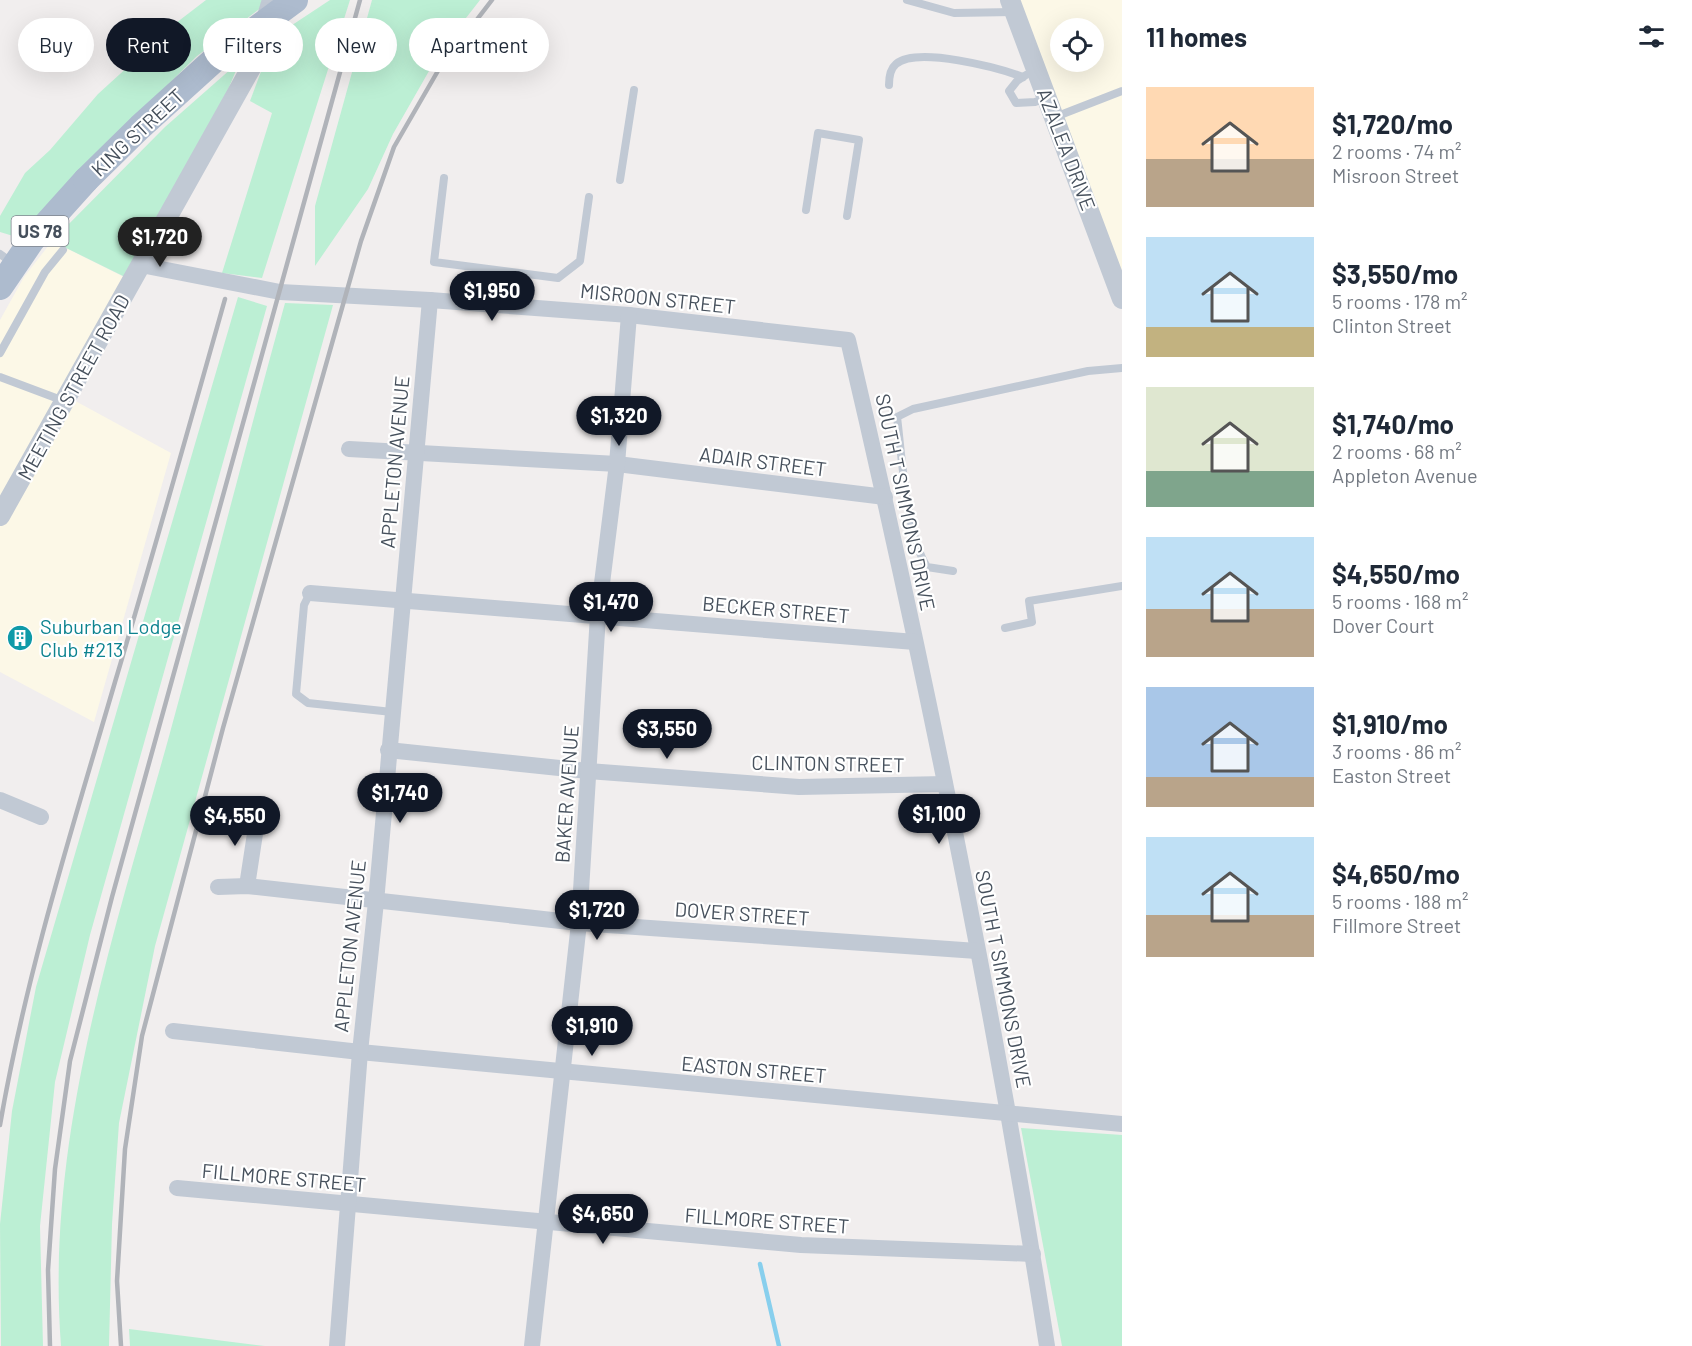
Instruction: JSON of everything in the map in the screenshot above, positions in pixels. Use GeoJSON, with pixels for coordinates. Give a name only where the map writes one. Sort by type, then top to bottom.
{"type":"FeatureCollection","features":[{"type":"Feature","properties":{"kind":"main road","name":"KING STREET"},"geometry":{"type":"LineString","coordinates":[[0,287],[7,259],[140,127],[214,60],[296,0]]}},
{"type":"Feature","properties":{"kind":"street","name":"MEETING STREET ROAD"},"geometry":{"type":"LineString","coordinates":[[0,516],[251,68],[272,0]]}},
{"type":"Feature","properties":{"kind":"street","name":"AZALEA DRIVE"},"geometry":{"type":"LineString","coordinates":[[1012,6],[1029,73],[1047,98],[1122,298]]}},
{"type":"Feature","properties":{"kind":"street","name":"MISROON STREET"},"geometry":{"type":"LineString","coordinates":[[141,265],[280,292],[430,300],[629,315],[848,340]]}},
{"type":"Feature","properties":{"kind":"street","name":"APPLETON AVENUE"},"geometry":{"type":"LineString","coordinates":[[337,1346],[360,1052],[376,902],[430,300]]}},
{"type":"Feature","properties":{"kind":"street","name":"BAKER AVENUE"},"geometry":{"type":"LineString","coordinates":[[532,1346],[579,922],[598,615],[617,464],[629,315]]}},
{"type":"Feature","properties":{"kind":"street","name":"SOUTH T SIMMONS DRIVE"},"geometry":{"type":"LineString","coordinates":[[848,340],[885,497],[945,784],[1008,1114],[1047,1346]]}},
{"type":"Feature","properties":{"kind":"street","name":"ADAIR STREET"},"geometry":{"type":"LineString","coordinates":[[349,449],[417,451],[617,464],[885,497]]}},
{"type":"Feature","properties":{"kind":"street","name":"BECKER STREET"},"geometry":{"type":"LineString","coordinates":[[310,593],[915,642]]}},
{"type":"Feature","properties":{"kind":"street","name":"CLINTON STREET"},"geometry":{"type":"LineString","coordinates":[[388,750],[588,771],[799,787],[945,784]]}},
{"type":"Feature","properties":{"kind":"street"},"geometry":{"type":"LineString","coordinates":[[0,800],[41,817]]}},
{"type":"Feature","properties":{"kind":"street"},"geometry":{"type":"LineString","coordinates":[[247,886],[258,814]]}},
{"type":"Feature","properties":{"kind":"street","name":"DOVER STREET"},"geometry":{"type":"LineString","coordinates":[[218,886],[247,886],[376,902],[579,922],[977,951]]}},
{"type":"Feature","properties":{"kind":"street","name":"EASTON STREET"},"geometry":{"type":"LineString","coordinates":[[173,1031],[360,1052],[1122,1124]]}},
{"type":"Feature","properties":{"kind":"street","name":"FILLMORE STREET"},"geometry":{"type":"LineString","coordinates":[[177,1188],[801,1245],[1033,1254]]}},
{"type":"Feature","properties":{"kind":"lane"},"geometry":{"type":"LineString","coordinates":[[907,0],[954,13],[1012,6]]}},
{"type":"Feature","properties":{"kind":"lane"},"geometry":{"type":"LineString","coordinates":[[889,86],[893,67],[898,62],[916,58],[952,59],[1029,73]]}},
{"type":"Feature","properties":{"kind":"lane"},"geometry":{"type":"LineString","coordinates":[[1029,73],[1010,91],[1016,103],[1035,102],[1047,98]]}},
{"type":"Feature","properties":{"kind":"lane"},"geometry":{"type":"LineString","coordinates":[[620,180],[634,90]]}},
{"type":"Feature","properties":{"kind":"lane"},"geometry":{"type":"LineString","coordinates":[[1054,117],[1122,91]]}},
{"type":"Feature","properties":{"kind":"lane"},"geometry":{"type":"LineString","coordinates":[[806,210],[818,133],[859,140],[847,216]]}},
{"type":"Feature","properties":{"kind":"lane"},"geometry":{"type":"LineString","coordinates":[[444,178],[434,262],[558,278],[580,261],[589,197]]}},
{"type":"Feature","properties":{"kind":"lane"},"geometry":{"type":"LineString","coordinates":[[0,353],[45,272],[63,249]]}},
{"type":"Feature","properties":{"kind":"lane"},"geometry":{"type":"LineString","coordinates":[[953,571],[927,567],[919,555],[905,483],[897,417],[913,409],[1088,371],[1122,368]]}},
{"type":"Feature","properties":{"kind":"lane"},"geometry":{"type":"LineString","coordinates":[[0,377],[65,402]]}},
{"type":"Feature","properties":{"kind":"lane"},"geometry":{"type":"LineString","coordinates":[[1005,628],[1032,622],[1029,601],[1122,586]]}},
{"type":"Feature","properties":{"kind":"lane"},"geometry":{"type":"LineString","coordinates":[[310,593],[304,605],[296,694],[308,703],[392,712]]}},
{"type":"Feature","properties":{"kind":"shaded area"},"geometry":{"type":"Polygon","coordinates":[[[1010,0],[1122,0],[1122,299],[1010,0]]]}},
{"type":"Feature","properties":{"kind":"shaded area"},"geometry":{"type":"Polygon","coordinates":[[[52,241],[132,281],[68,397],[171,453],[94,722],[0,672],[0,320],[24,277],[52,241]]]}},
{"type":"Feature","properties":{"kind":"green space"},"geometry":{"type":"Polygon","coordinates":[[[206,0],[264,0],[262,7],[247,18],[203,18],[203,51],[191,62],[191,18],[183,18],[206,0]]]}},
{"type":"Feature","properties":{"kind":"green space"},"geometry":{"type":"Polygon","coordinates":[[[330,0],[350,0],[344,18],[315,18],[315,72],[327,72],[262,278],[222,273],[272,113],[250,101],[261,72],[303,72],[303,18],[330,0]]]}},
{"type":"Feature","properties":{"kind":"green space"},"geometry":{"type":"Polygon","coordinates":[[[372,0],[480,0],[466,18],[409,18],[409,72],[428,72],[393,134],[368,189],[315,266],[315,206],[352,72],[397,72],[397,18],[367,18],[372,0]]]}},
{"type":"Feature","properties":{"kind":"green space"},"geometry":{"type":"Polygon","coordinates":[[[122,72],[181,72],[78,173],[23,239],[0,232],[0,216],[25,173],[50,150],[98,94],[122,72]]]}},
{"type":"Feature","properties":{"kind":"green space"},"geometry":{"type":"Polygon","coordinates":[[[228,72],[235,72],[227,92],[127,278],[52,241],[165,127],[228,72]]]}},
{"type":"Feature","properties":{"kind":"green space"},"geometry":{"type":"Polygon","coordinates":[[[238,297],[267,306],[90,935],[55,1082],[40,1226],[43,1346],[1,1346],[0,1224],[12,1111],[36,987],[238,297]]]}},
{"type":"Feature","properties":{"kind":"green space"},"geometry":{"type":"Polygon","coordinates":[[[285,303],[333,305],[155,946],[119,1123],[112,1224],[109,1346],[61,1346],[59,1269],[63,1192],[73,1115],[88,1039],[126,889],[285,303]]]}},
{"type":"Feature","properties":{"kind":"green space"},"geometry":{"type":"Polygon","coordinates":[[[1021,1128],[1122,1135],[1122,1346],[1062,1346],[1021,1128]]]}},
{"type":"Feature","properties":{"kind":"green space"},"geometry":{"type":"Polygon","coordinates":[[[129,1329],[265,1346],[130,1346],[129,1329]]]}},
{"type":"Feature","properties":{"kind":"waterway"},"geometry":{"type":"LineString","coordinates":[[760,1264],[779,1346]]}},
{"type":"Feature","properties":{"kind":"railway"},"geometry":{"type":"LineString","coordinates":[[50,1346],[48,1270],[55,1169],[70,1061],[112,897],[360,0]]}},
{"type":"Feature","properties":{"kind":"railway"},"geometry":{"type":"LineString","coordinates":[[121,1346],[117,1281],[125,1149],[142,1036],[223,728],[361,241],[394,147],[439,69],[492,0]]}},
{"type":"Feature","properties":{"kind":"railway"},"geometry":{"type":"LineString","coordinates":[[0,1125],[36,957],[225,299]]}},
{"type":"Feature","properties":{"kind":"place","name":"Suburban Lodge Club #213"},"geometry":{"type":"Point","coordinates":[20,638]}}]}
